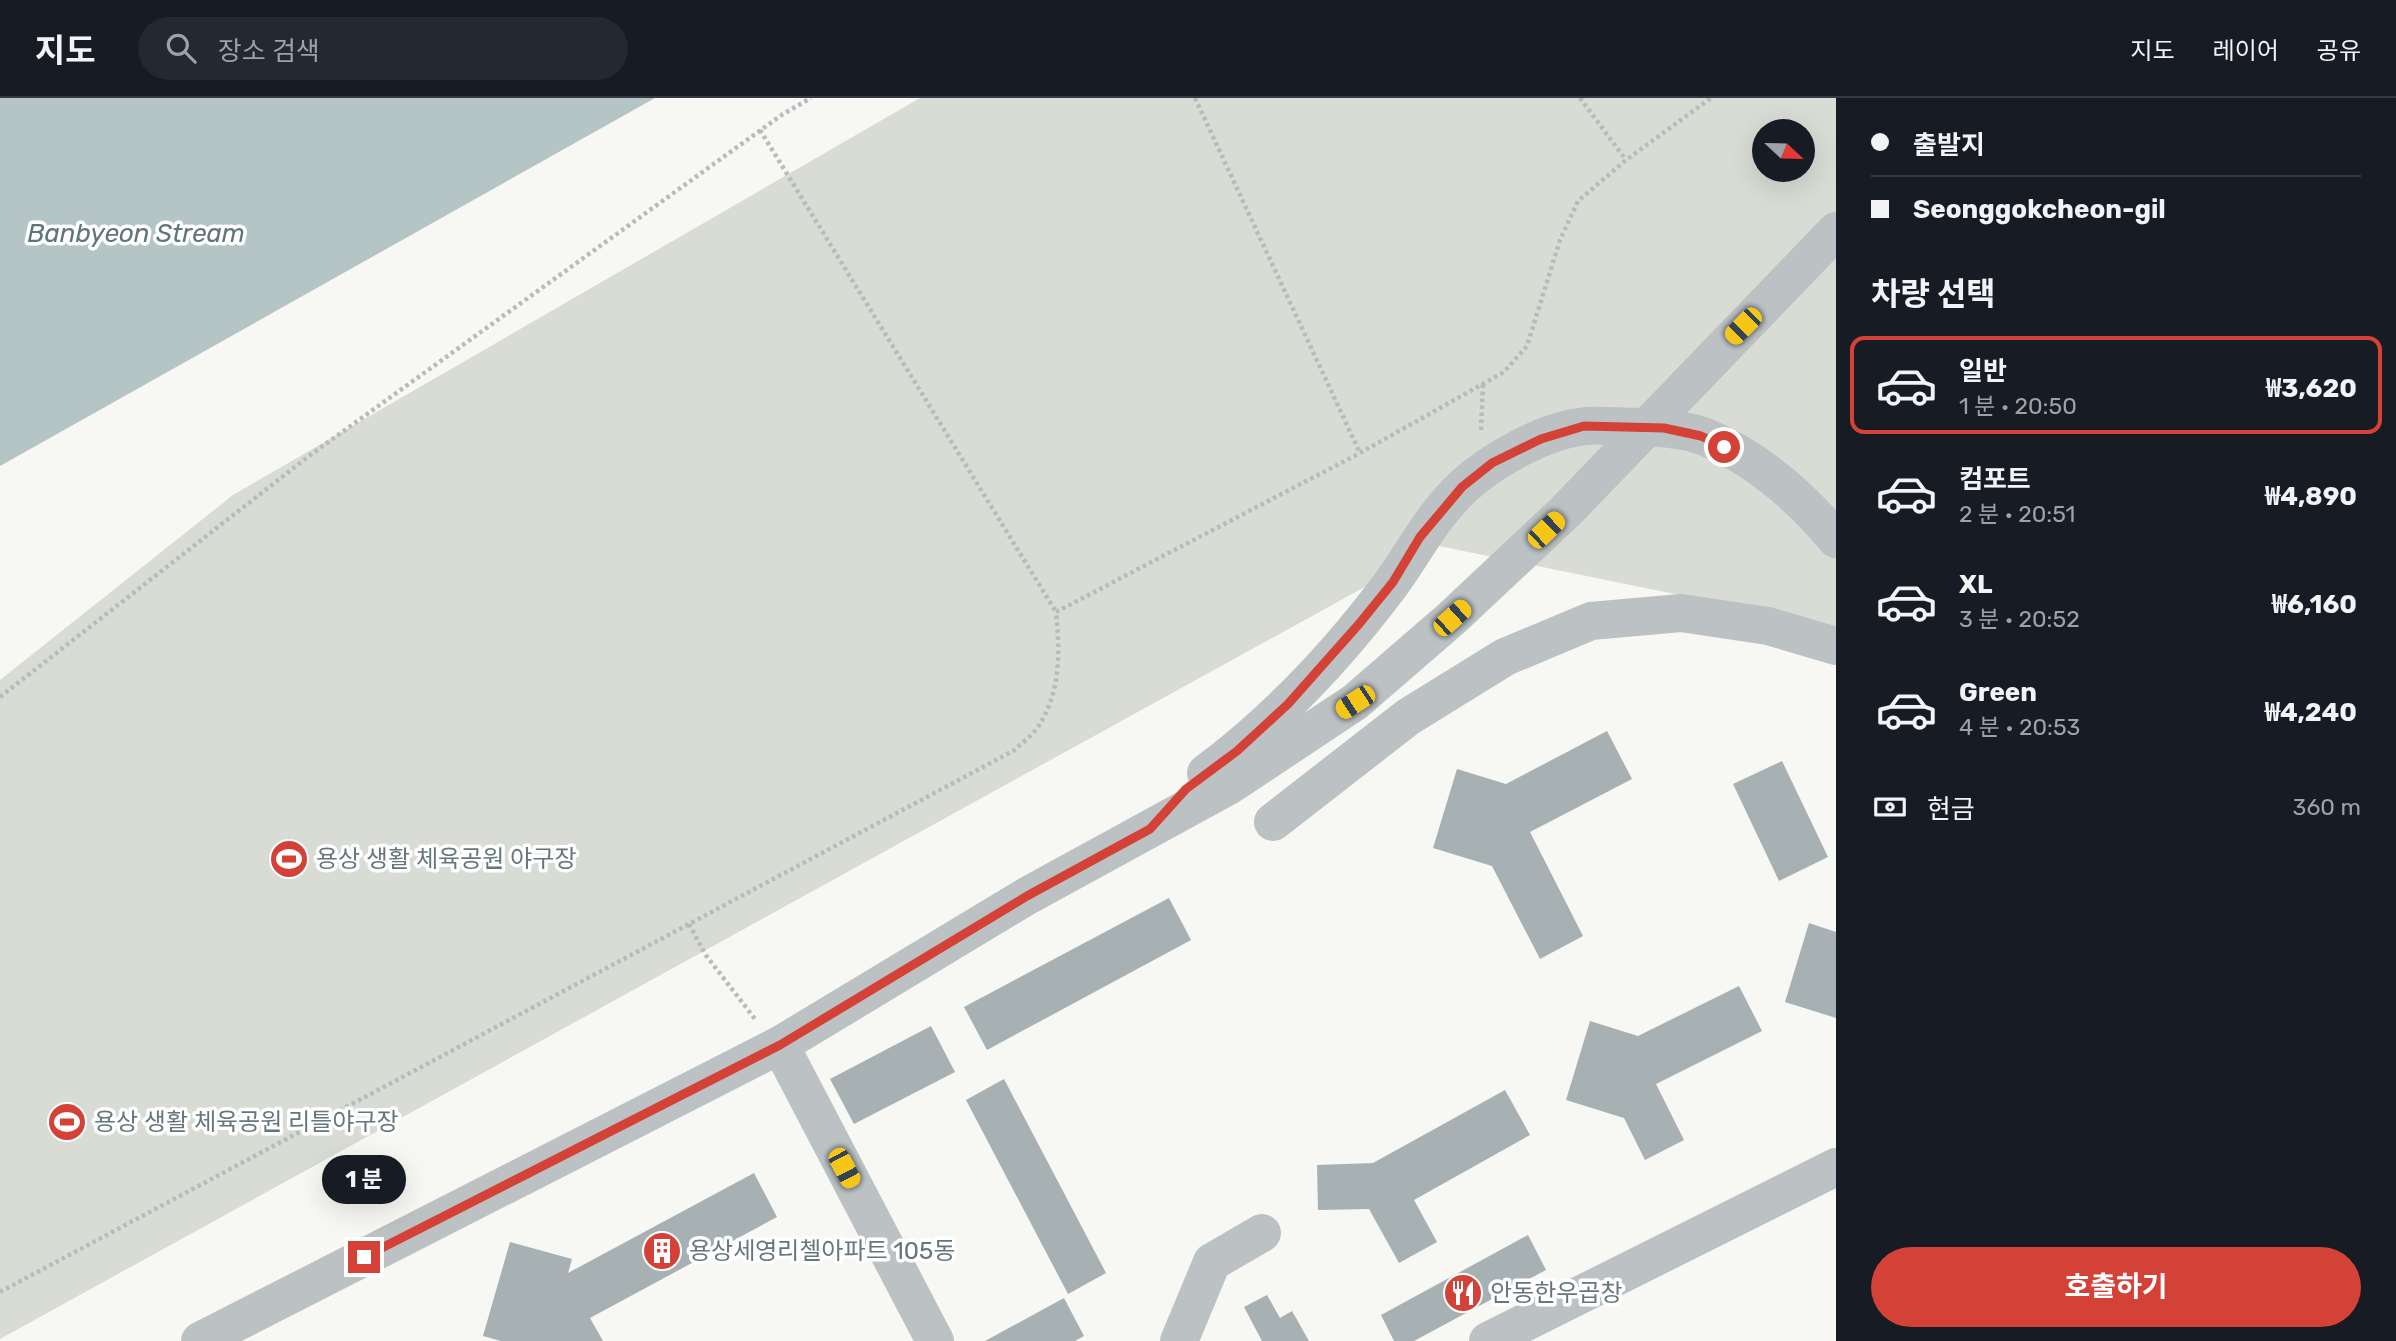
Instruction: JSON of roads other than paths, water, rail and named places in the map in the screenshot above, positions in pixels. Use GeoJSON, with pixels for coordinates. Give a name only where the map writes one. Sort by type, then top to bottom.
{"type":"FeatureCollection","features":[{"type":"Feature","properties":{"kind":"street"},"geometry":{"type":"LineString","coordinates":[[200,1341],[780,1045],[1027,896],[1230,785],[1355,702],[1452,618],[1566,511],[1836,231]]}},
{"type":"Feature","properties":{"kind":"street"},"geometry":{"type":"LineString","coordinates":[[1150,829],[1186,789],[1237,751],[1288,704],[1393,582],[1420,537],[1462,487],[1492,463],[1541,439],[1584,426],[1664,428],[1701,436],[1746,458],[1783,483],[1836,539]]}},
{"type":"Feature","properties":{"kind":"street"},"geometry":{"type":"LineString","coordinates":[[1273,822],[1408,717],[1505,657],[1591,621],[1681,613],[1769,626],[1836,646]]}},
{"type":"Feature","properties":{"kind":"street"},"geometry":{"type":"LineString","coordinates":[[780,1045],[935,1341]]}},
{"type":"Feature","properties":{"kind":"street"},"geometry":{"type":"LineString","coordinates":[[1488,1341],[1836,1167]]}},
{"type":"Feature","properties":{"kind":"street"},"geometry":{"type":"LineString","coordinates":[[1179,1341],[1212,1262],[1262,1233]]}},
{"type":"Feature","properties":{"kind":"water","name":"Banbyeon Stream"},"geometry":{"type":"Polygon","coordinates":[[[0,98],[655,98],[0,466],[0,98]]]}},
{"type":"Feature","properties":{"kind":"place","name":"용상 생활 체육공원 야구장"},"geometry":{"type":"Point","coordinates":[289,859]}},
{"type":"Feature","properties":{"kind":"place","name":"용상 생활 체육공원 리틀야구장"},"geometry":{"type":"Point","coordinates":[67,1122]}},
{"type":"Feature","properties":{"kind":"place","name":"용상세영리첼아파트 105동"},"geometry":{"type":"Point","coordinates":[662,1251]}},
{"type":"Feature","properties":{"kind":"place","name":"안동한우곱창"},"geometry":{"type":"Point","coordinates":[1463,1293]}}]}
